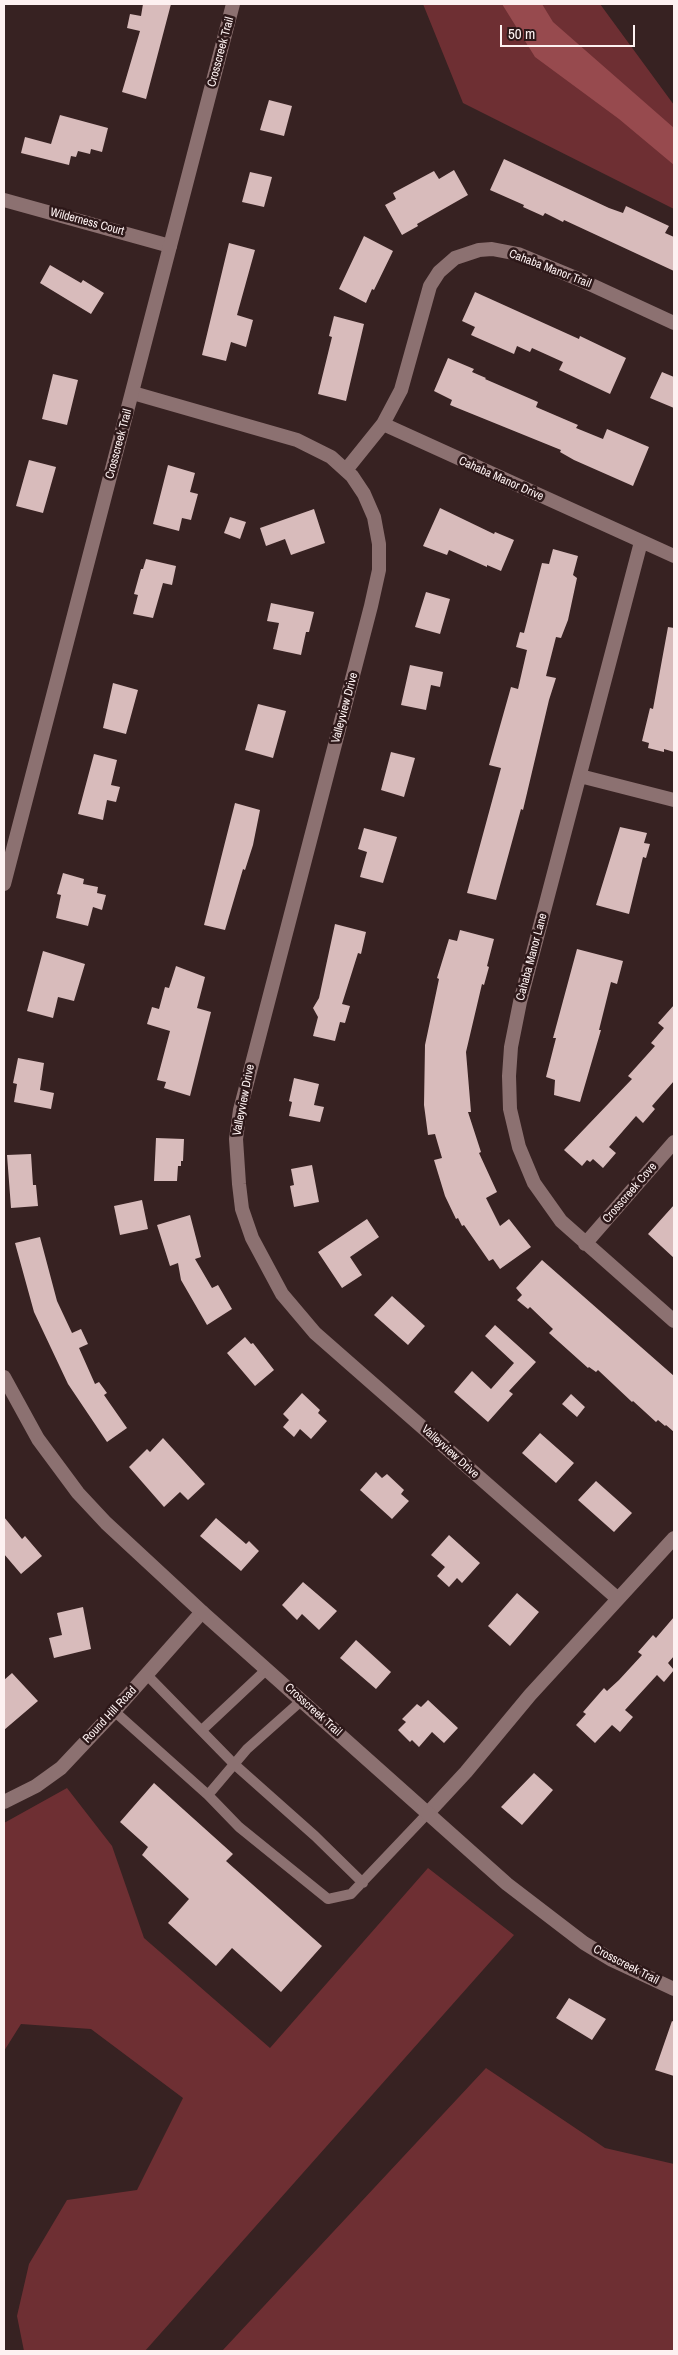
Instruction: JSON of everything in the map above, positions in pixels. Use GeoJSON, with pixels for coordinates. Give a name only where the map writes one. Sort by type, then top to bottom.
{"type":"FeatureCollection","features":[{"type":"Feature","properties":{"kind":"street","name":"Crosscreek Trail"},"geometry":{"type":"LineString","coordinates":[[4,884],[233,4]]}},
{"type":"Feature","properties":{"kind":"street","name":"Wilderness Court"},"geometry":{"type":"LineString","coordinates":[[4,200],[170,246]]}},
{"type":"Feature","properties":{"kind":"street","name":"Cahaba Manor Trail"},"geometry":{"type":"LineString","coordinates":[[383,424],[401,390],[430,286],[438,272],[446,264],[466,253],[492,249],[518,254],[583,281],[674,323]]}},
{"type":"Feature","properties":{"kind":"street","name":"Valleyview Drive"},"geometry":{"type":"LineString","coordinates":[[132,394],[297,440],[331,457],[346,470],[364,494],[374,517],[379,544],[379,570],[371,606],[244,1088],[236,1139],[242,1209],[252,1238],[269,1271],[293,1308],[315,1333],[618,1600]]}},
{"type":"Feature","properties":{"kind":"street"},"geometry":{"type":"LineString","coordinates":[[346,470],[383,424]]}},
{"type":"Feature","properties":{"kind":"street","name":"Cahaba Manor Drive"},"geometry":{"type":"LineString","coordinates":[[383,424],[674,556]]}},
{"type":"Feature","properties":{"kind":"street","name":"Cahaba Manor Lane"},"geometry":{"type":"LineString","coordinates":[[641,542],[520,1002],[509,1076],[510,1109],[517,1138],[534,1184],[561,1221],[674,1321]]}},
{"type":"Feature","properties":{"kind":"street"},"geometry":{"type":"LineString","coordinates":[[580,776],[674,800]]}},
{"type":"Feature","properties":{"kind":"street","name":"Crosscreek Cove"},"geometry":{"type":"LineString","coordinates":[[585,1244],[674,1142]]}},
{"type":"Feature","properties":{"kind":"street","name":"Crosscreek Trail"},"geometry":{"type":"LineString","coordinates":[[4,1377],[38,1439],[78,1493],[106,1523],[202,1612],[507,1884],[584,1943],[612,1960],[674,1989]]}},
{"type":"Feature","properties":{"kind":"street"},"geometry":{"type":"LineString","coordinates":[[428,1813],[466,1772],[530,1695],[674,1538]]}},
{"type":"Feature","properties":{"kind":"street","name":"Round Hill Road"},"geometry":{"type":"LineString","coordinates":[[4,1802],[36,1786],[61,1768],[202,1612]]}},
{"type":"Feature","properties":{"kind":"lane"},"geometry":{"type":"LineString","coordinates":[[202,1730],[267,1669]]}},
{"type":"Feature","properties":{"kind":"lane"},"geometry":{"type":"LineString","coordinates":[[147,1675],[234,1764],[315,1836],[363,1882]]}},
{"type":"Feature","properties":{"kind":"lane"},"geometry":{"type":"LineString","coordinates":[[208,1795],[260,1736],[302,1701]]}},
{"type":"Feature","properties":{"kind":"lane"},"geometry":{"type":"LineString","coordinates":[[114,1711],[208,1795],[240,1828],[328,1899],[351,1894],[428,1813]]}},
{"type":"Feature","properties":{"kind":"shaded area"},"geometry":{"type":"Polygon","coordinates":[[[423,4],[600,4],[674,105],[674,209],[463,103],[423,4]]]}},
{"type":"Feature","properties":{"kind":"shaded area"},"geometry":{"type":"Polygon","coordinates":[[[502,4],[542,4],[553,22],[674,128],[674,165],[619,119],[535,57],[502,4]]]}},
{"type":"Feature","properties":{"kind":"shaded area"},"geometry":{"type":"Polygon","coordinates":[[[67,1788],[112,1846],[144,1938],[270,2048],[428,1868],[514,1935],[145,2351],[24,2351],[17,2316],[29,2264],[67,2200],[137,2190],[183,2098],[91,2029],[21,2024],[4,2051],[4,1823],[67,1788]]]}},
{"type":"Feature","properties":{"kind":"shaded area"},"geometry":{"type":"Polygon","coordinates":[[[486,2068],[605,2148],[674,2164],[674,2351],[222,2351],[486,2068]]]}},
{"type":"Feature","properties":{"kind":"building"},"geometry":{"type":"Polygon","coordinates":[[[143,4],[171,4],[146,99],[122,92],[140,31],[127,28],[130,14],[141,16],[143,4]]]}},
{"type":"Feature","properties":{"kind":"building"},"geometry":{"type":"Polygon","coordinates":[[[269,100],[292,106],[284,136],[260,130],[269,100]]]}},
{"type":"Feature","properties":{"kind":"building"},"geometry":{"type":"Polygon","coordinates":[[[60,115],[108,128],[102,152],[91,149],[90,154],[78,151],[76,157],[71,156],[69,165],[21,153],[25,137],[51,144],[60,115]]]}},
{"type":"Feature","properties":{"kind":"building"},"geometry":{"type":"Polygon","coordinates":[[[504,159],[609,208],[623,213],[626,206],[669,226],[665,233],[674,237],[674,271],[564,220],[563,222],[545,213],[543,216],[523,207],[524,205],[490,190],[504,159]]]}},
{"type":"Feature","properties":{"kind":"building"},"geometry":{"type":"Polygon","coordinates":[[[454,170],[468,195],[417,224],[418,226],[402,235],[385,205],[396,199],[393,193],[434,171],[439,179],[454,170]]]}},
{"type":"Feature","properties":{"kind":"building"},"geometry":{"type":"Polygon","coordinates":[[[250,172],[272,177],[264,207],[242,202],[250,172]]]}},
{"type":"Feature","properties":{"kind":"building"},"geometry":{"type":"Polygon","coordinates":[[[364,236],[393,251],[366,303],[339,289],[364,236]]]}},
{"type":"Feature","properties":{"kind":"building"},"geometry":{"type":"Polygon","coordinates":[[[229,243],[255,250],[237,315],[253,320],[246,347],[231,342],[226,361],[202,355],[229,243]]]}},
{"type":"Feature","properties":{"kind":"building"},"geometry":{"type":"Polygon","coordinates":[[[50,265],[81,283],[83,280],[104,293],[91,314],[40,283],[50,265]]]}},
{"type":"Feature","properties":{"kind":"building"},"geometry":{"type":"Polygon","coordinates":[[[475,292],[579,339],[580,336],[626,358],[610,394],[559,370],[563,362],[532,348],[530,352],[517,346],[514,354],[471,335],[475,327],[462,321],[475,292]]]}},
{"type":"Feature","properties":{"kind":"building"},"geometry":{"type":"Polygon","coordinates":[[[334,316],[364,324],[346,401],[318,394],[332,337],[329,336],[334,316]]]}},
{"type":"Feature","properties":{"kind":"building"},"geometry":{"type":"Polygon","coordinates":[[[448,358],[474,369],[472,372],[485,379],[538,402],[536,407],[578,425],[576,428],[603,439],[607,429],[649,447],[633,486],[574,460],[560,452],[561,450],[450,405],[452,400],[434,391],[448,358]]]}},
{"type":"Feature","properties":{"kind":"building"},"geometry":{"type":"Polygon","coordinates":[[[662,372],[674,377],[674,408],[650,398],[662,372]]]}},
{"type":"Feature","properties":{"kind":"building"},"geometry":{"type":"Polygon","coordinates":[[[53,374],[78,380],[67,425],[42,419],[53,374]]]}},
{"type":"Feature","properties":{"kind":"building"},"geometry":{"type":"Polygon","coordinates":[[[29,460],[56,467],[43,513],[16,506],[29,460]]]}},
{"type":"Feature","properties":{"kind":"building"},"geometry":{"type":"Polygon","coordinates":[[[168,465],[195,473],[190,492],[198,494],[191,520],[182,518],[179,531],[153,524],[168,465]]]}},
{"type":"Feature","properties":{"kind":"building"},"geometry":{"type":"Polygon","coordinates":[[[440,508],[494,534],[495,532],[514,540],[501,571],[487,565],[487,567],[449,550],[447,555],[423,546],[440,508]]]}},
{"type":"Feature","properties":{"kind":"building"},"geometry":{"type":"Polygon","coordinates":[[[314,509],[325,543],[291,555],[285,539],[266,546],[260,528],[314,509]]]}},
{"type":"Feature","properties":{"kind":"building"},"geometry":{"type":"Polygon","coordinates":[[[230,517],[246,522],[240,539],[224,533],[230,517]]]}},
{"type":"Feature","properties":{"kind":"building"},"geometry":{"type":"Polygon","coordinates":[[[553,549],[578,556],[573,575],[577,578],[568,620],[561,638],[556,637],[546,676],[556,678],[523,810],[521,809],[496,900],[467,893],[501,768],[489,765],[511,687],[518,689],[527,650],[516,647],[520,632],[524,633],[542,563],[549,564],[553,549]]]}},
{"type":"Feature","properties":{"kind":"building"},"geometry":{"type":"Polygon","coordinates":[[[146,559],[176,566],[172,585],[163,583],[153,618],[133,614],[138,595],[134,594],[146,559]]]}},
{"type":"Feature","properties":{"kind":"building"},"geometry":{"type":"Polygon","coordinates":[[[426,592],[450,599],[440,634],[415,627],[426,592]]]}},
{"type":"Feature","properties":{"kind":"building"},"geometry":{"type":"Polygon","coordinates":[[[271,603],[314,612],[309,632],[306,632],[301,655],[273,649],[279,623],[267,621],[271,603]]]}},
{"type":"Feature","properties":{"kind":"building"},"geometry":{"type":"Polygon","coordinates":[[[668,627],[674,628],[674,752],[664,749],[664,752],[648,748],[649,743],[642,741],[650,708],[653,709],[668,627]]]}},
{"type":"Feature","properties":{"kind":"building"},"geometry":{"type":"Polygon","coordinates":[[[410,665],[443,672],[440,687],[431,685],[426,710],[401,705],[410,665]]]}},
{"type":"Feature","properties":{"kind":"building"},"geometry":{"type":"Polygon","coordinates":[[[113,683],[138,690],[126,734],[103,728],[113,683]]]}},
{"type":"Feature","properties":{"kind":"building"},"geometry":{"type":"Polygon","coordinates":[[[258,704],[286,711],[273,758],[245,750],[258,704]]]}},
{"type":"Feature","properties":{"kind":"building"},"geometry":{"type":"Polygon","coordinates":[[[391,752],[415,758],[404,797],[381,790],[391,752]]]}},
{"type":"Feature","properties":{"kind":"building"},"geometry":{"type":"Polygon","coordinates":[[[94,754],[117,760],[111,785],[120,787],[116,802],[107,800],[103,820],[78,814],[94,754]]]}},
{"type":"Feature","properties":{"kind":"building"},"geometry":{"type":"Polygon","coordinates":[[[235,803],[260,810],[253,845],[245,870],[243,869],[225,930],[204,925],[235,803]]]}},
{"type":"Feature","properties":{"kind":"building"},"geometry":{"type":"Polygon","coordinates":[[[620,827],[647,833],[644,843],[650,844],[646,858],[643,857],[629,914],[596,905],[620,827]]]}},
{"type":"Feature","properties":{"kind":"building"},"geometry":{"type":"Polygon","coordinates":[[[364,828],[397,837],[383,883],[360,877],[367,852],[358,849],[364,828]]]}},
{"type":"Feature","properties":{"kind":"building"},"geometry":{"type":"Polygon","coordinates":[[[63,873],[84,879],[83,884],[98,887],[97,893],[106,895],[102,910],[93,907],[88,926],[56,918],[61,895],[57,894],[63,873]]]}},
{"type":"Feature","properties":{"kind":"building"},"geometry":{"type":"Polygon","coordinates":[[[335,924],[366,932],[361,954],[358,953],[342,1004],[350,1006],[345,1023],[340,1022],[335,1041],[313,1036],[318,1017],[313,1008],[319,998],[335,924]]]}},
{"type":"Feature","properties":{"kind":"building"},"geometry":{"type":"Polygon","coordinates":[[[460,930],[494,939],[487,966],[489,967],[484,985],[482,984],[466,1052],[471,1112],[468,1112],[481,1152],[479,1153],[497,1192],[486,1198],[500,1226],[509,1219],[531,1247],[500,1269],[493,1259],[489,1261],[464,1225],[462,1226],[458,1218],[456,1219],[445,1196],[434,1160],[442,1158],[435,1134],[428,1135],[424,1105],[425,1045],[439,979],[437,978],[449,939],[457,941],[460,930]]]}},
{"type":"Feature","properties":{"kind":"building"},"geometry":{"type":"Polygon","coordinates":[[[577,949],[623,961],[617,984],[611,982],[599,1030],[601,1030],[580,1102],[554,1095],[555,1080],[546,1077],[556,1038],[553,1038],[577,949]]]}},
{"type":"Feature","properties":{"kind":"building"},"geometry":{"type":"Polygon","coordinates":[[[43,951],[85,964],[74,1001],[58,997],[53,1018],[27,1011],[43,951]]]}},
{"type":"Feature","properties":{"kind":"building"},"geometry":{"type":"Polygon","coordinates":[[[176,966],[205,977],[197,1008],[211,1012],[190,1096],[164,1088],[166,1082],[157,1080],[170,1031],[147,1024],[152,1007],[159,1009],[165,987],[169,988],[176,966]]]}},
{"type":"Feature","properties":{"kind":"building"},"geometry":{"type":"Polygon","coordinates":[[[674,1005],[674,1081],[652,1106],[655,1109],[643,1123],[636,1116],[609,1147],[616,1153],[603,1168],[593,1159],[590,1162],[587,1160],[582,1166],[564,1150],[632,1079],[628,1076],[655,1046],[651,1043],[664,1028],[658,1023],[674,1005]]]}},
{"type":"Feature","properties":{"kind":"building"},"geometry":{"type":"Polygon","coordinates":[[[18,1058],[44,1063],[40,1090],[54,1093],[51,1109],[14,1102],[17,1084],[13,1083],[18,1058]]]}},
{"type":"Feature","properties":{"kind":"building"},"geometry":{"type":"Polygon","coordinates":[[[294,1078],[319,1084],[314,1105],[324,1107],[320,1122],[289,1116],[292,1102],[289,1101],[294,1078]]]}},
{"type":"Feature","properties":{"kind":"building"},"geometry":{"type":"Polygon","coordinates":[[[156,1138],[184,1139],[183,1161],[181,1161],[181,1166],[178,1166],[177,1181],[154,1181],[156,1138]]]}},
{"type":"Feature","properties":{"kind":"building"},"geometry":{"type":"Polygon","coordinates":[[[31,1154],[33,1185],[36,1185],[38,1206],[11,1208],[7,1155],[31,1154]]]}},
{"type":"Feature","properties":{"kind":"building"},"geometry":{"type":"Polygon","coordinates":[[[312,1165],[319,1202],[294,1207],[290,1186],[294,1185],[291,1169],[312,1165]]]}},
{"type":"Feature","properties":{"kind":"building"},"geometry":{"type":"Polygon","coordinates":[[[142,1200],[148,1229],[120,1235],[114,1206],[142,1200]]]}},
{"type":"Feature","properties":{"kind":"building"},"geometry":{"type":"Polygon","coordinates":[[[674,1205],[674,1258],[648,1234],[674,1205]]]}},
{"type":"Feature","properties":{"kind":"building"},"geometry":{"type":"Polygon","coordinates":[[[190,1215],[201,1257],[195,1259],[212,1288],[218,1285],[232,1309],[207,1325],[181,1280],[178,1263],[170,1266],[157,1225],[190,1215]]]}},
{"type":"Feature","properties":{"kind":"building"},"geometry":{"type":"Polygon","coordinates":[[[367,1219],[379,1237],[350,1257],[362,1275],[342,1288],[318,1252],[367,1219]]]}},
{"type":"Feature","properties":{"kind":"building"},"geometry":{"type":"Polygon","coordinates":[[[40,1237],[57,1301],[72,1333],[81,1329],[88,1344],[79,1348],[95,1384],[99,1382],[107,1393],[104,1395],[127,1428],[107,1442],[68,1384],[34,1312],[15,1243],[40,1237]]]}},
{"type":"Feature","properties":{"kind":"building"},"geometry":{"type":"Polygon","coordinates":[[[542,1260],[674,1376],[674,1432],[658,1420],[656,1422],[598,1370],[596,1372],[588,1368],[549,1333],[553,1329],[530,1307],[528,1309],[517,1300],[522,1295],[516,1288],[542,1260]]]}},
{"type":"Feature","properties":{"kind":"building"},"geometry":{"type":"Polygon","coordinates":[[[392,1296],[425,1326],[408,1345],[374,1315],[392,1296]]]}},
{"type":"Feature","properties":{"kind":"building"},"geometry":{"type":"Polygon","coordinates":[[[495,1325],[536,1362],[509,1391],[513,1394],[488,1422],[454,1392],[472,1371],[491,1389],[514,1363],[485,1336],[495,1325]]]}},
{"type":"Feature","properties":{"kind":"building"},"geometry":{"type":"Polygon","coordinates":[[[245,1337],[251,1344],[253,1343],[274,1370],[255,1386],[227,1353],[245,1337]]]}},
{"type":"Feature","properties":{"kind":"building"},"geometry":{"type":"Polygon","coordinates":[[[302,1393],[320,1410],[318,1413],[327,1421],[311,1439],[300,1429],[294,1437],[283,1427],[289,1420],[283,1414],[302,1393]]]}},
{"type":"Feature","properties":{"kind":"building"},"geometry":{"type":"Polygon","coordinates":[[[571,1394],[585,1407],[577,1417],[562,1404],[571,1394]]]}},
{"type":"Feature","properties":{"kind":"building"},"geometry":{"type":"Polygon","coordinates":[[[540,1433],[574,1463],[556,1483],[522,1453],[540,1433]]]}},
{"type":"Feature","properties":{"kind":"building"},"geometry":{"type":"Polygon","coordinates":[[[163,1438],[205,1484],[188,1500],[180,1492],[164,1507],[129,1467],[147,1449],[150,1452],[163,1438]]]}},
{"type":"Feature","properties":{"kind":"building"},"geometry":{"type":"Polygon","coordinates":[[[376,1472],[382,1478],[387,1474],[404,1490],[401,1494],[409,1501],[392,1519],[360,1490],[376,1472]]]}},
{"type":"Feature","properties":{"kind":"building"},"geometry":{"type":"Polygon","coordinates":[[[596,1481],[632,1513],[614,1532],[578,1500],[596,1481]]]}},
{"type":"Feature","properties":{"kind":"building"},"geometry":{"type":"Polygon","coordinates":[[[4,1517],[22,1539],[25,1536],[42,1556],[21,1574],[4,1554],[4,1517]]]}},
{"type":"Feature","properties":{"kind":"building"},"geometry":{"type":"Polygon","coordinates":[[[216,1518],[246,1544],[249,1541],[259,1551],[241,1571],[200,1536],[216,1518]]]}},
{"type":"Feature","properties":{"kind":"building"},"geometry":{"type":"Polygon","coordinates":[[[449,1535],[480,1563],[462,1583],[457,1578],[449,1587],[437,1576],[445,1567],[431,1555],[449,1535]]]}},
{"type":"Feature","properties":{"kind":"building"},"geometry":{"type":"Polygon","coordinates":[[[303,1582],[337,1611],[319,1630],[302,1614],[297,1620],[282,1605],[303,1582]]]}},
{"type":"Feature","properties":{"kind":"building"},"geometry":{"type":"Polygon","coordinates":[[[517,1593],[539,1612],[510,1646],[488,1626],[517,1593]]]}},
{"type":"Feature","properties":{"kind":"building"},"geometry":{"type":"Polygon","coordinates":[[[83,1607],[91,1649],[54,1658],[49,1638],[62,1635],[57,1613],[83,1607]]]}},
{"type":"Feature","properties":{"kind":"building"},"geometry":{"type":"Polygon","coordinates":[[[674,1617],[674,1656],[668,1663],[674,1670],[664,1682],[657,1675],[625,1710],[633,1717],[620,1732],[612,1725],[595,1743],[576,1725],[586,1714],[583,1712],[604,1688],[607,1691],[619,1680],[642,1655],[638,1652],[653,1635],[656,1638],[674,1617]]]}},
{"type":"Feature","properties":{"kind":"building"},"geometry":{"type":"Polygon","coordinates":[[[356,1640],[391,1672],[376,1689],[340,1658],[356,1640]]]}},
{"type":"Feature","properties":{"kind":"building"},"geometry":{"type":"Polygon","coordinates":[[[12,1673],[38,1701],[4,1730],[4,1680],[12,1673]]]}},
{"type":"Feature","properties":{"kind":"building"},"geometry":{"type":"Polygon","coordinates":[[[428,1700],[458,1728],[444,1743],[432,1732],[419,1747],[412,1740],[410,1742],[398,1730],[406,1722],[402,1719],[417,1704],[421,1707],[428,1700]]]}},
{"type":"Feature","properties":{"kind":"building"},"geometry":{"type":"Polygon","coordinates":[[[534,1773],[553,1790],[522,1825],[501,1807],[534,1773]]]}},
{"type":"Feature","properties":{"kind":"building"},"geometry":{"type":"Polygon","coordinates":[[[154,1783],[233,1854],[226,1861],[322,1946],[281,1992],[232,1948],[216,1966],[168,1923],[189,1899],[142,1855],[148,1847],[120,1822],[154,1783]]]}},
{"type":"Feature","properties":{"kind":"building"},"geometry":{"type":"Polygon","coordinates":[[[569,1998],[606,2019],[592,2040],[556,2018],[569,1998]]]}},
{"type":"Feature","properties":{"kind":"building"},"geometry":{"type":"Polygon","coordinates":[[[672,2021],[674,2022],[674,2076],[655,2070],[672,2021]]]}}]}
